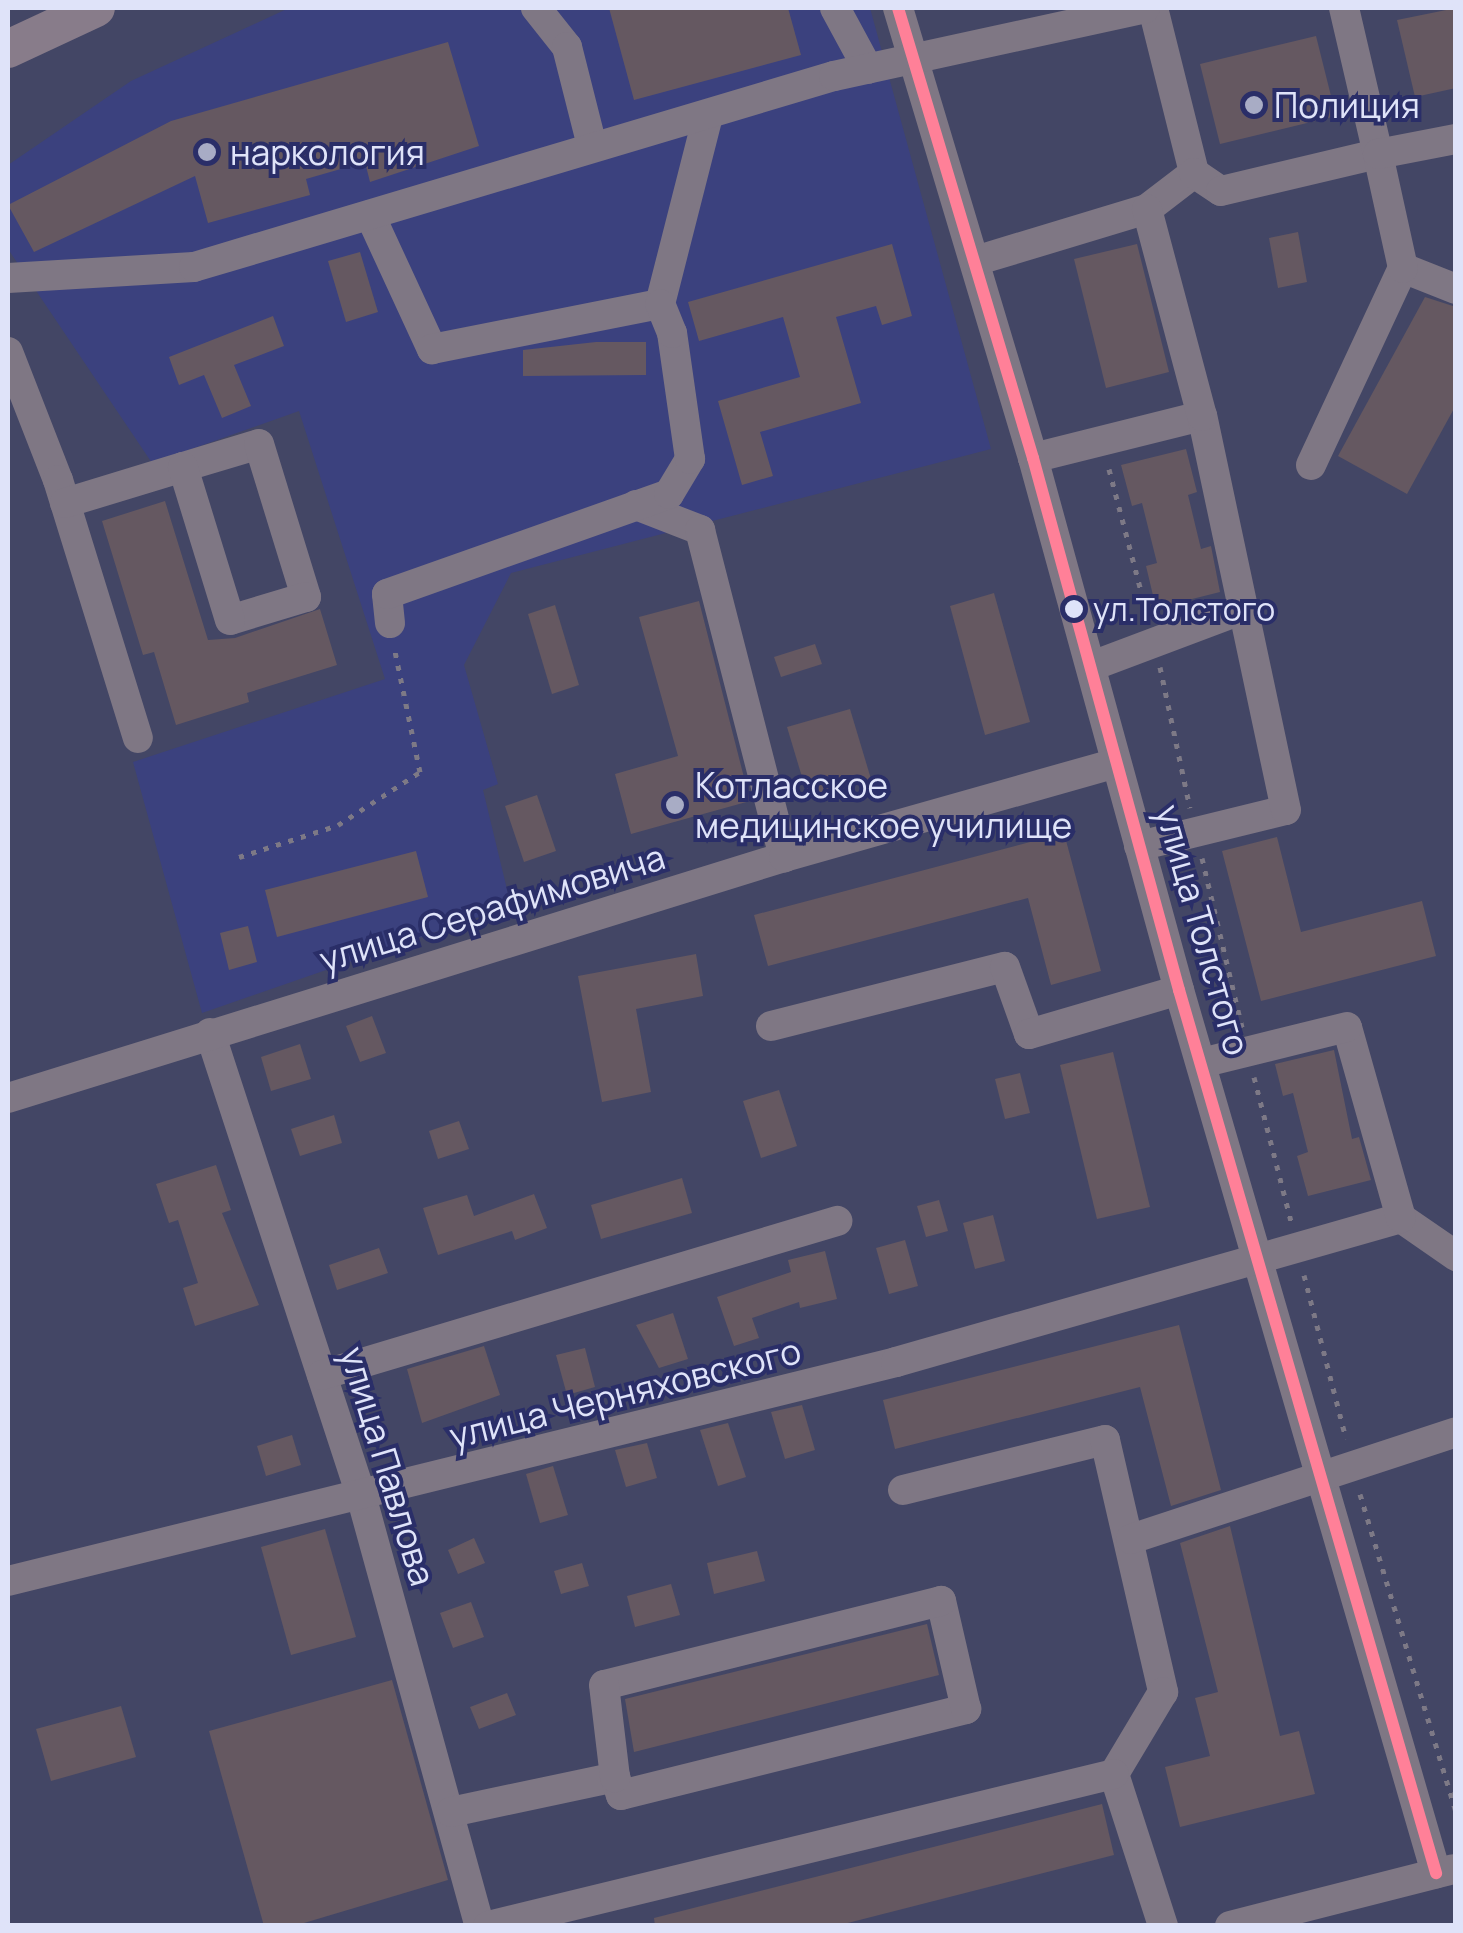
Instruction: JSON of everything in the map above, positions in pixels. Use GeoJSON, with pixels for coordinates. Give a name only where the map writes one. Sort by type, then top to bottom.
{"type":"FeatureCollection","features":[{"type":"Feature","properties":{"kind":"main road"},"geometry":{"type":"LineString","coordinates":[[8,49],[96,8]]}},
{"type":"Feature","properties":{"kind":"street"},"geometry":{"type":"LineString","coordinates":[[536,8],[567,46],[592,146]]}},
{"type":"Feature","properties":{"kind":"street"},"geometry":{"type":"LineString","coordinates":[[835,8],[868,68]]}},
{"type":"Feature","properties":{"kind":"street","name":"улица Толстого"},"geometry":{"type":"LineString","coordinates":[[898,8],[1034,458],[1179,990],[1257,1258],[1446,1871]]}},
{"type":"Feature","properties":{"kind":"street"},"geometry":{"type":"LineString","coordinates":[[8,278],[194,267],[592,146],[912,55],[1145,8]]}},
{"type":"Feature","properties":{"kind":"street"},"geometry":{"type":"LineString","coordinates":[[1153,8],[1194,173],[1221,191],[1456,139]]}},
{"type":"Feature","properties":{"kind":"street"},"geometry":{"type":"LineString","coordinates":[[1311,465],[1402,268],[1344,8]]}},
{"type":"Feature","properties":{"kind":"street"},"geometry":{"type":"LineString","coordinates":[[390,623],[387,594],[669,494],[690,459],[672,333],[660,304],[708,116]]}},
{"type":"Feature","properties":{"kind":"street"},"geometry":{"type":"LineString","coordinates":[[976,261],[1146,209],[1194,173]]}},
{"type":"Feature","properties":{"kind":"street"},"geometry":{"type":"LineString","coordinates":[[1139,846],[1286,810],[1202,416],[1146,209]]}},
{"type":"Feature","properties":{"kind":"street"},"geometry":{"type":"LineString","coordinates":[[370,215],[432,348],[660,304]]}},
{"type":"Feature","properties":{"kind":"street"},"geometry":{"type":"LineString","coordinates":[[1402,268],[1456,289]]}},
{"type":"Feature","properties":{"kind":"street"},"geometry":{"type":"LineString","coordinates":[[8,352],[65,503],[138,738]]}},
{"type":"Feature","properties":{"kind":"street"},"geometry":{"type":"LineString","coordinates":[[1034,458],[1202,416]]}},
{"type":"Feature","properties":{"kind":"street"},"geometry":{"type":"LineString","coordinates":[[65,503],[182,467],[259,444],[306,597],[230,620],[182,467]]}},
{"type":"Feature","properties":{"kind":"street"},"geometry":{"type":"LineString","coordinates":[[636,505],[700,530],[784,858]]}},
{"type":"Feature","properties":{"kind":"street"},"geometry":{"type":"LineString","coordinates":[[1092,666],[1241,610]]}},
{"type":"Feature","properties":{"kind":"street","name":"улица Серафимовича"},"geometry":{"type":"LineString","coordinates":[[8,1098],[784,858],[1116,763]]}},
{"type":"Feature","properties":{"kind":"street"},"geometry":{"type":"LineString","coordinates":[[771,1026],[1006,967],[1029,1034],[1179,990]]}},
{"type":"Feature","properties":{"kind":"street"},"geometry":{"type":"LineString","coordinates":[[1202,1063],[1347,1027],[1401,1218],[1456,1256]]}},
{"type":"Feature","properties":{"kind":"street","name":"улица Павлова"},"geometry":{"type":"LineString","coordinates":[[210,1033],[362,1499],[484,1926]]}},
{"type":"Feature","properties":{"kind":"street","name":"улица Черняховского"},"geometry":{"type":"LineString","coordinates":[[8,1582],[362,1499],[896,1362],[1401,1218]]}},
{"type":"Feature","properties":{"kind":"street"},"geometry":{"type":"LineString","coordinates":[[322,1375],[836,1220]]}},
{"type":"Feature","properties":{"kind":"street"},"geometry":{"type":"LineString","coordinates":[[1131,1539],[1456,1432]]}},
{"type":"Feature","properties":{"kind":"street"},"geometry":{"type":"LineString","coordinates":[[484,1926],[1114,1774],[1163,1692],[1106,1440],[903,1490]]}},
{"type":"Feature","properties":{"kind":"street"},"geometry":{"type":"LineString","coordinates":[[941,1601],[966,1709],[620,1795],[614,1778],[604,1686],[941,1601]]}},
{"type":"Feature","properties":{"kind":"street"},"geometry":{"type":"LineString","coordinates":[[1114,1774],[1163,1926]]}},
{"type":"Feature","properties":{"kind":"street"},"geometry":{"type":"LineString","coordinates":[[451,1812],[614,1778]]}},
{"type":"Feature","properties":{"kind":"street"},"geometry":{"type":"LineString","coordinates":[[1230,1926],[1446,1871]]}},
{"type":"Feature","properties":{"kind":"path"},"geometry":{"type":"LineString","coordinates":[[1102,442],[1154,643],[1248,1052],[1353,1466],[1456,1811]]}},
{"type":"Feature","properties":{"kind":"path"},"geometry":{"type":"LineString","coordinates":[[238,858],[338,825],[420,772],[390,623]]}},
{"type":"Feature","properties":{"kind":"shaded area"},"geometry":{"type":"Polygon","coordinates":[[[289,8],[870,8],[991,449],[511,573],[464,665],[498,784],[483,790],[511,906],[202,1013],[133,762],[385,679],[299,411],[152,463],[8,249],[8,165],[131,81],[289,8]]]}},
{"type":"Feature","properties":{"kind":"building"},"geometry":{"type":"Polygon","coordinates":[[[609,8],[788,8],[801,55],[634,100],[609,8]]]}},
{"type":"Feature","properties":{"kind":"building"},"geometry":{"type":"Polygon","coordinates":[[[1456,8],[1456,88],[1415,97],[1397,20],[1456,8]]]}},
{"type":"Feature","properties":{"kind":"building"},"geometry":{"type":"Polygon","coordinates":[[[1316,36],[1336,116],[1220,144],[1200,64],[1316,36]]]}},
{"type":"Feature","properties":{"kind":"building","name":"наркология"},"geometry":{"type":"Polygon","coordinates":[[[448,42],[479,146],[370,182],[365,162],[306,179],[310,195],[208,223],[195,176],[34,252],[8,205],[171,121],[448,42]]]}},
{"type":"Feature","properties":{"kind":"building"},"geometry":{"type":"Polygon","coordinates":[[[1298,232],[1307,282],[1278,288],[1269,238],[1298,232]]]}},
{"type":"Feature","properties":{"kind":"building"},"geometry":{"type":"Polygon","coordinates":[[[892,244],[912,316],[882,325],[876,306],[836,317],[861,403],[760,432],[773,476],[742,485],[718,401],[800,377],[783,317],[699,341],[688,302],[892,244]]]}},
{"type":"Feature","properties":{"kind":"building"},"geometry":{"type":"Polygon","coordinates":[[[1137,244],[1169,372],[1106,388],[1074,259],[1137,244]]]}},
{"type":"Feature","properties":{"kind":"building"},"geometry":{"type":"Polygon","coordinates":[[[360,252],[378,312],[346,322],[328,261],[360,252]]]}},
{"type":"Feature","properties":{"kind":"building"},"geometry":{"type":"Polygon","coordinates":[[[1425,297],[1456,307],[1456,405],[1407,494],[1338,456],[1425,297]]]}},
{"type":"Feature","properties":{"kind":"building"},"geometry":{"type":"Polygon","coordinates":[[[273,316],[284,346],[234,365],[251,406],[222,418],[204,375],[179,385],[169,357],[273,316]]]}},
{"type":"Feature","properties":{"kind":"building"},"geometry":{"type":"Polygon","coordinates":[[[596,342],[646,342],[646,375],[523,376],[523,350],[596,342]]]}},
{"type":"Feature","properties":{"kind":"building"},"geometry":{"type":"Polygon","coordinates":[[[1186,449],[1197,492],[1188,495],[1201,549],[1211,546],[1220,592],[1156,608],[1146,566],[1157,563],[1142,503],[1132,506],[1121,465],[1186,449]]]}},
{"type":"Feature","properties":{"kind":"building"},"geometry":{"type":"Polygon","coordinates":[[[165,501],[208,640],[235,638],[320,609],[337,665],[247,693],[249,702],[176,725],[154,652],[143,655],[102,521],[165,501]]]}},
{"type":"Feature","properties":{"kind":"building"},"geometry":{"type":"Polygon","coordinates":[[[994,593],[1030,722],[985,735],[950,606],[994,593]]]}},
{"type":"Feature","properties":{"kind":"building"},"geometry":{"type":"Polygon","coordinates":[[[699,601],[750,801],[631,834],[615,774],[678,756],[639,617],[699,601]]]}},
{"type":"Feature","properties":{"kind":"building"},"geometry":{"type":"Polygon","coordinates":[[[555,605],[579,685],[552,694],[528,614],[555,605]]]}},
{"type":"Feature","properties":{"kind":"building"},"geometry":{"type":"Polygon","coordinates":[[[815,644],[822,664],[781,677],[774,657],[815,644]]]}},
{"type":"Feature","properties":{"kind":"building"},"geometry":{"type":"Polygon","coordinates":[[[850,709],[871,779],[808,797],[787,727],[850,709]]]}},
{"type":"Feature","properties":{"kind":"building"},"geometry":{"type":"Polygon","coordinates":[[[537,795],[556,851],[524,862],[505,806],[537,795]]]}},
{"type":"Feature","properties":{"kind":"building"},"geometry":{"type":"Polygon","coordinates":[[[1064,833],[1101,971],[1051,985],[1028,898],[768,966],[754,915],[1064,833]]]}},
{"type":"Feature","properties":{"kind":"building"},"geometry":{"type":"Polygon","coordinates":[[[1277,837],[1301,932],[1422,901],[1436,956],[1261,1001],[1222,851],[1277,837]]]}},
{"type":"Feature","properties":{"kind":"building"},"geometry":{"type":"Polygon","coordinates":[[[416,851],[428,897],[277,937],[265,890],[416,851]]]}},
{"type":"Feature","properties":{"kind":"building"},"geometry":{"type":"Polygon","coordinates":[[[248,926],[257,962],[229,970],[220,933],[248,926]]]}},
{"type":"Feature","properties":{"kind":"building"},"geometry":{"type":"Polygon","coordinates":[[[696,954],[703,996],[636,1009],[651,1092],[602,1102],[578,976],[696,954]]]}},
{"type":"Feature","properties":{"kind":"building"},"geometry":{"type":"Polygon","coordinates":[[[372,1016],[386,1053],[360,1062],[346,1026],[372,1016]]]}},
{"type":"Feature","properties":{"kind":"building"},"geometry":{"type":"Polygon","coordinates":[[[300,1044],[311,1079],[271,1091],[261,1057],[300,1044]]]}},
{"type":"Feature","properties":{"kind":"building"},"geometry":{"type":"Polygon","coordinates":[[[1334,1050],[1352,1139],[1359,1137],[1371,1180],[1308,1196],[1297,1156],[1308,1152],[1293,1093],[1283,1096],[1275,1064],[1334,1050]]]}},
{"type":"Feature","properties":{"kind":"building"},"geometry":{"type":"Polygon","coordinates":[[[1113,1052],[1150,1207],[1097,1219],[1060,1065],[1113,1052]]]}},
{"type":"Feature","properties":{"kind":"building"},"geometry":{"type":"Polygon","coordinates":[[[1020,1073],[1030,1113],[1005,1119],[995,1079],[1020,1073]]]}},
{"type":"Feature","properties":{"kind":"building"},"geometry":{"type":"Polygon","coordinates":[[[779,1090],[797,1146],[761,1158],[743,1101],[779,1090]]]}},
{"type":"Feature","properties":{"kind":"building"},"geometry":{"type":"Polygon","coordinates":[[[334,1115],[342,1143],[300,1156],[291,1129],[334,1115]]]}},
{"type":"Feature","properties":{"kind":"building"},"geometry":{"type":"Polygon","coordinates":[[[459,1121],[469,1149],[438,1159],[429,1131],[459,1121]]]}},
{"type":"Feature","properties":{"kind":"building"},"geometry":{"type":"Polygon","coordinates":[[[216,1165],[231,1210],[222,1213],[259,1305],[195,1326],[183,1288],[198,1283],[178,1220],[169,1223],[156,1184],[216,1165]]]}},
{"type":"Feature","properties":{"kind":"building"},"geometry":{"type":"Polygon","coordinates":[[[682,1178],[692,1213],[601,1239],[591,1205],[682,1178]]]}},
{"type":"Feature","properties":{"kind":"building"},"geometry":{"type":"Polygon","coordinates":[[[534,1194],[547,1228],[515,1240],[512,1231],[438,1255],[423,1208],[467,1195],[474,1216],[534,1194]]]}},
{"type":"Feature","properties":{"kind":"building"},"geometry":{"type":"Polygon","coordinates":[[[939,1200],[948,1231],[926,1237],[917,1206],[939,1200]]]}},
{"type":"Feature","properties":{"kind":"building"},"geometry":{"type":"Polygon","coordinates":[[[993,1215],[1005,1261],[975,1269],[963,1223],[993,1215]]]}},
{"type":"Feature","properties":{"kind":"building"},"geometry":{"type":"Polygon","coordinates":[[[905,1240],[918,1286],[889,1294],[876,1248],[905,1240]]]}},
{"type":"Feature","properties":{"kind":"building"},"geometry":{"type":"Polygon","coordinates":[[[379,1248],[388,1273],[337,1290],[329,1265],[379,1248]]]}},
{"type":"Feature","properties":{"kind":"building"},"geometry":{"type":"Polygon","coordinates":[[[825,1251],[837,1299],[800,1308],[799,1302],[752,1318],[759,1338],[734,1346],[717,1297],[791,1272],[788,1260],[825,1251]]]}},
{"type":"Feature","properties":{"kind":"building"},"geometry":{"type":"Polygon","coordinates":[[[673,1313],[688,1359],[659,1368],[636,1325],[673,1313]]]}},
{"type":"Feature","properties":{"kind":"building"},"geometry":{"type":"Polygon","coordinates":[[[1179,1325],[1221,1490],[1171,1506],[1140,1387],[895,1449],[883,1400],[1179,1325]]]}},
{"type":"Feature","properties":{"kind":"building"},"geometry":{"type":"Polygon","coordinates":[[[484,1346],[500,1395],[422,1423],[407,1369],[484,1346]]]}},
{"type":"Feature","properties":{"kind":"building"},"geometry":{"type":"Polygon","coordinates":[[[585,1348],[595,1387],[567,1395],[556,1355],[585,1348]]]}},
{"type":"Feature","properties":{"kind":"building"},"geometry":{"type":"Polygon","coordinates":[[[802,1405],[815,1450],[785,1459],[771,1412],[802,1405]]]}},
{"type":"Feature","properties":{"kind":"building"},"geometry":{"type":"Polygon","coordinates":[[[728,1423],[746,1477],[718,1486],[700,1430],[728,1423]]]}},
{"type":"Feature","properties":{"kind":"building"},"geometry":{"type":"Polygon","coordinates":[[[292,1435],[301,1465],[266,1476],[257,1446],[292,1435]]]}},
{"type":"Feature","properties":{"kind":"building"},"geometry":{"type":"Polygon","coordinates":[[[647,1443],[657,1478],[626,1487],[615,1450],[647,1443]]]}},
{"type":"Feature","properties":{"kind":"building"},"geometry":{"type":"Polygon","coordinates":[[[553,1466],[568,1515],[540,1523],[526,1474],[553,1466]]]}},
{"type":"Feature","properties":{"kind":"building"},"geometry":{"type":"Polygon","coordinates":[[[1230,1526],[1280,1736],[1299,1731],[1315,1794],[1180,1827],[1165,1767],[1210,1756],[1195,1698],[1218,1692],[1180,1543],[1230,1526]]]}},
{"type":"Feature","properties":{"kind":"building"},"geometry":{"type":"Polygon","coordinates":[[[325,1529],[356,1637],[291,1655],[261,1547],[325,1529]]]}},
{"type":"Feature","properties":{"kind":"building"},"geometry":{"type":"Polygon","coordinates":[[[474,1538],[485,1563],[458,1574],[448,1550],[474,1538]]]}},
{"type":"Feature","properties":{"kind":"building"},"geometry":{"type":"Polygon","coordinates":[[[757,1551],[765,1581],[714,1594],[707,1563],[757,1551]]]}},
{"type":"Feature","properties":{"kind":"building"},"geometry":{"type":"Polygon","coordinates":[[[582,1563],[589,1586],[561,1594],[554,1571],[582,1563]]]}},
{"type":"Feature","properties":{"kind":"building"},"geometry":{"type":"Polygon","coordinates":[[[671,1584],[680,1615],[635,1627],[627,1596],[671,1584]]]}},
{"type":"Feature","properties":{"kind":"building"},"geometry":{"type":"Polygon","coordinates":[[[471,1602],[484,1637],[453,1648],[440,1613],[471,1602]]]}},
{"type":"Feature","properties":{"kind":"building"},"geometry":{"type":"Polygon","coordinates":[[[927,1624],[939,1675],[634,1752],[625,1699],[927,1624]]]}},
{"type":"Feature","properties":{"kind":"building"},"geometry":{"type":"Polygon","coordinates":[[[392,1680],[448,1880],[294,1926],[264,1926],[209,1731],[392,1680]]]}},
{"type":"Feature","properties":{"kind":"building"},"geometry":{"type":"Polygon","coordinates":[[[507,1693],[516,1715],[479,1729],[470,1707],[507,1693]]]}},
{"type":"Feature","properties":{"kind":"building"},"geometry":{"type":"Polygon","coordinates":[[[121,1706],[136,1757],[51,1781],[36,1729],[121,1706]]]}},
{"type":"Feature","properties":{"kind":"building"},"geometry":{"type":"Polygon","coordinates":[[[1102,1804],[1114,1855],[836,1926],[655,1926],[654,1918],[1102,1804]]]}},
{"type":"Feature","properties":{"kind":"transit line"},"geometry":{"type":"LineString","coordinates":[[898,8],[1033,458],[1179,990],[1436,1873]]}},
{"type":"Feature","properties":{"kind":"place","name":"Полиция"},"geometry":{"type":"Point","coordinates":[1254,105]}},
{"type":"Feature","properties":{"kind":"place","name":"наркология"},"geometry":{"type":"Point","coordinates":[207,152]}},
{"type":"Feature","properties":{"kind":"place","name":"ул.Толстого"},"geometry":{"type":"Point","coordinates":[1074,609]}},
{"type":"Feature","properties":{"kind":"place","name":"Котласское медицинское училище"},"geometry":{"type":"Point","coordinates":[675,805]}}]}
